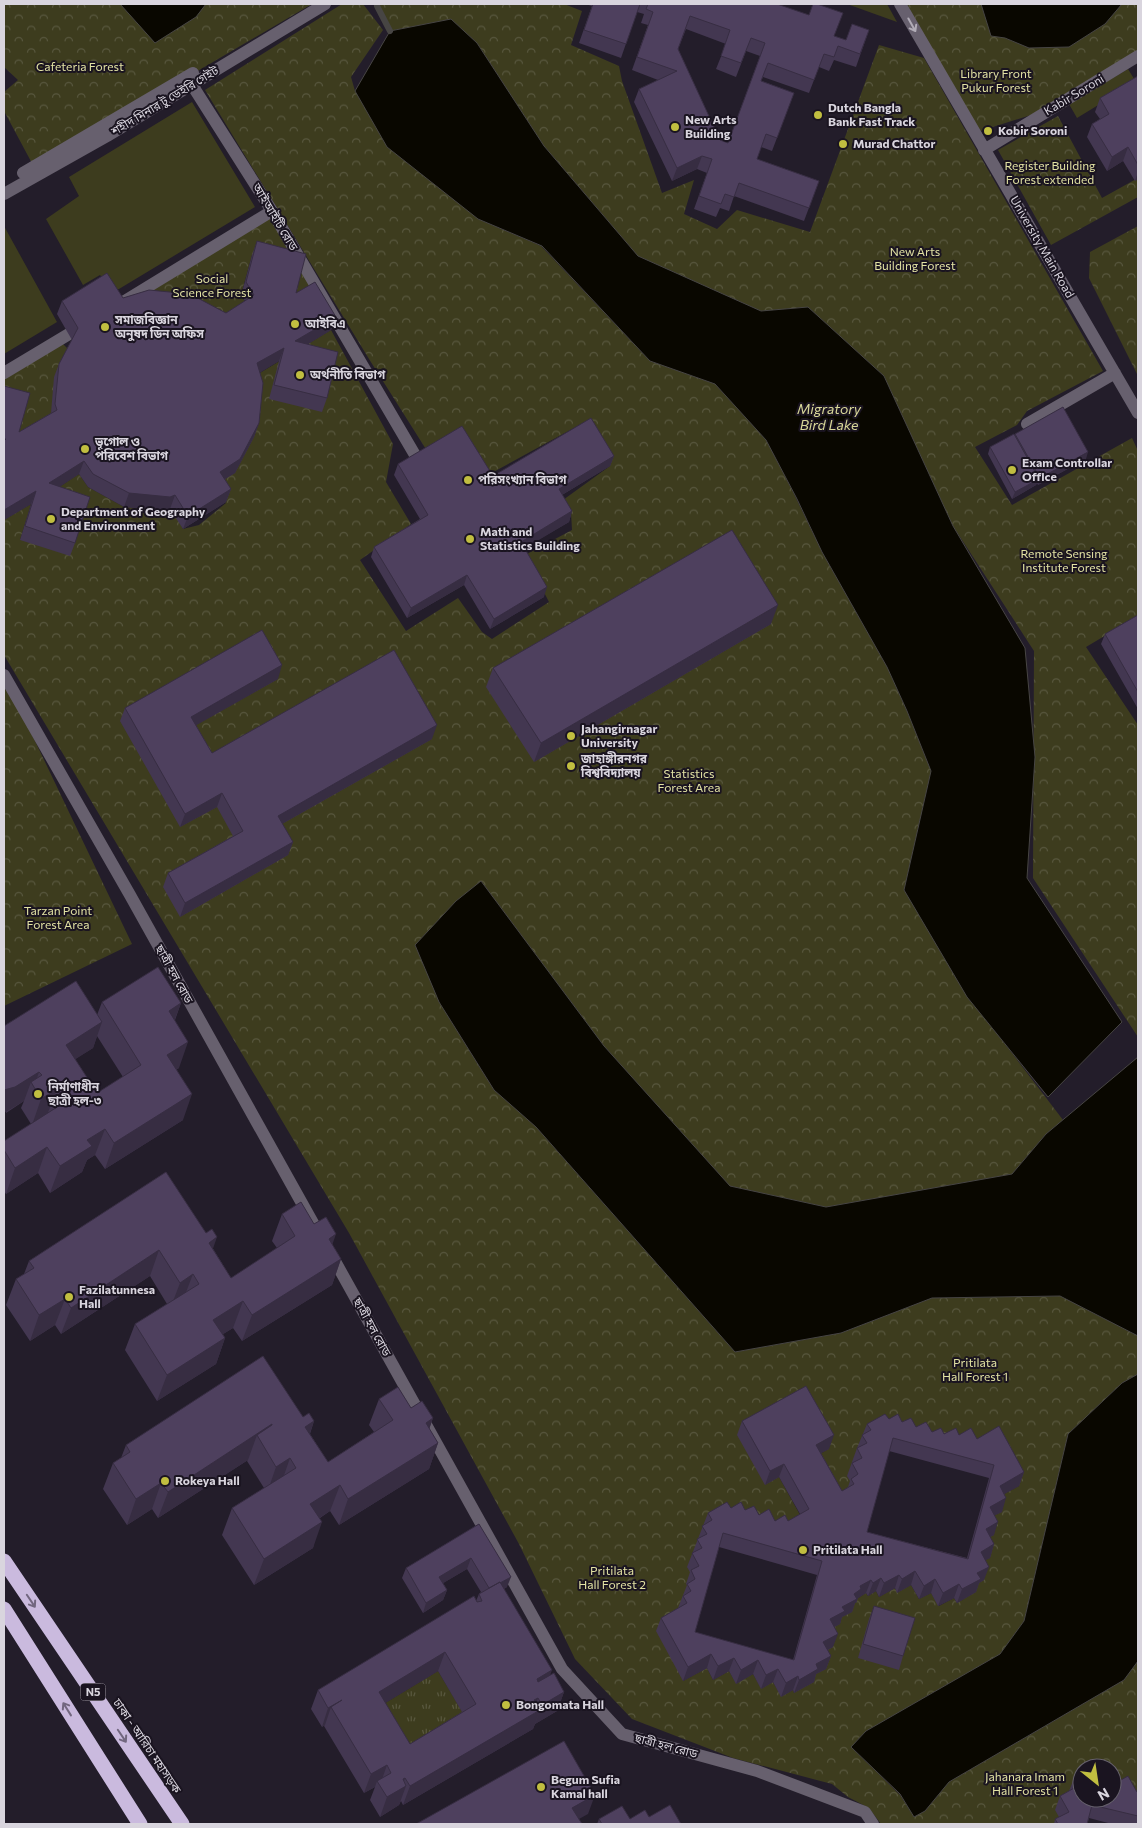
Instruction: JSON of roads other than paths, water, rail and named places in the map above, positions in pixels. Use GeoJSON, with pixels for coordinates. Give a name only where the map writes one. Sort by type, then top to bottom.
{"type":"FeatureCollection","features":[{"type":"Feature","properties":{"kind":"highway","name":"ঢাকা - আরিচা মহাসড়ক"},"geometry":{"type":"LineString","coordinates":[[4,1560],[182,1824]]}},
{"type":"Feature","properties":{"kind":"highway","name":"N5"},"geometry":{"type":"LineString","coordinates":[[4,1609],[140,1824]]}},
{"type":"Feature","properties":{"kind":"street","name":"শহীদ মিনার টু ডেইরি গেইট"},"geometry":{"type":"LineString","coordinates":[[4,194],[107,136],[189,81],[320,4]]}},
{"type":"Feature","properties":{"kind":"street","name":"University Main Road"},"geometry":{"type":"LineString","coordinates":[[900,4],[1138,413]]}},
{"type":"Feature","properties":{"kind":"street","name":"Kabir Soroni"},"geometry":{"type":"LineString","coordinates":[[984,150],[1138,56]]}},
{"type":"Feature","properties":{"kind":"street"},"geometry":{"type":"LineString","coordinates":[[4,185],[189,81]]}},
{"type":"Feature","properties":{"kind":"street","name":"আইআইটি রোড"},"geometry":{"type":"LineString","coordinates":[[189,81],[272,211],[415,455]]}},
{"type":"Feature","properties":{"kind":"street"},"geometry":{"type":"LineString","coordinates":[[109,311],[272,211]]}},
{"type":"Feature","properties":{"kind":"street"},"geometry":{"type":"LineString","coordinates":[[4,372],[94,320]]}},
{"type":"Feature","properties":{"kind":"street"},"geometry":{"type":"LineString","coordinates":[[1026,424],[1114,373]]}},
{"type":"Feature","properties":{"kind":"street","name":"ছাত্রী হল রোড"},"geometry":{"type":"LineString","coordinates":[[4,675],[145,921],[562,1669],[622,1734],[757,1771],[865,1812],[873,1824]]}},
{"type":"Feature","properties":{"kind":"water"},"geometry":{"type":"Polygon","coordinates":[[[120,4],[206,4],[196,17],[155,43],[120,4]]]}},
{"type":"Feature","properties":{"kind":"water"},"geometry":{"type":"Polygon","coordinates":[[[981,4],[1122,4],[1105,24],[1069,47],[1029,48],[1005,38],[991,36],[981,4]]]}},
{"type":"Feature","properties":{"kind":"water","name":"Migratory Bird Lake"},"geometry":{"type":"Polygon","coordinates":[[[451,19],[477,43],[544,146],[638,256],[761,311],[808,307],[884,376],[953,526],[1025,648],[1035,757],[1027,878],[1122,1022],[1048,1097],[967,997],[904,890],[931,771],[887,667],[822,552],[766,440],[715,384],[650,361],[542,246],[478,219],[387,147],[355,91],[390,31],[451,19]]]}},
{"type":"Feature","properties":{"kind":"water"},"geometry":{"type":"Polygon","coordinates":[[[481,881],[604,1046],[730,1186],[826,1207],[1012,1174],[1046,1134],[1138,1057],[1138,1336],[1060,1296],[932,1298],[841,1333],[735,1352],[536,1127],[494,1090],[439,1002],[415,945],[456,901],[481,881]]]}},
{"type":"Feature","properties":{"kind":"water"},"geometry":{"type":"Polygon","coordinates":[[[1138,1374],[1138,1661],[1124,1680],[949,1782],[925,1811],[914,1817],[900,1794],[851,1747],[866,1731],[1000,1654],[1024,1621],[1068,1434],[1122,1383],[1138,1374]]]}},
{"type":"Feature","properties":{"kind":"waterway"},"geometry":{"type":"LineString","coordinates":[[377,6],[390,31]]}},
{"type":"Feature","properties":{"kind":"place","name":"Dutch Bangla Bank Fast Track"},"geometry":{"type":"Point","coordinates":[818,115]}},
{"type":"Feature","properties":{"kind":"place","name":"New Arts Building"},"geometry":{"type":"Point","coordinates":[675,127]}},
{"type":"Feature","properties":{"kind":"place","name":"Kobir Soroni"},"geometry":{"type":"Point","coordinates":[988,131]}},
{"type":"Feature","properties":{"kind":"place","name":"Murad Chattor"},"geometry":{"type":"Point","coordinates":[843,144]}},
{"type":"Feature","properties":{"kind":"place","name":"আইবিএ"},"geometry":{"type":"Point","coordinates":[295,324]}},
{"type":"Feature","properties":{"kind":"place","name":"সমাজবিজ্ঞান অনুষদ ডিন অফিস"},"geometry":{"type":"Point","coordinates":[105,327]}},
{"type":"Feature","properties":{"kind":"place","name":"অর্থনীতি বিভাগ"},"geometry":{"type":"Point","coordinates":[300,375]}},
{"type":"Feature","properties":{"kind":"place","name":"ভূগোল ও পরিবেশ বিভাগ"},"geometry":{"type":"Point","coordinates":[85,449]}},
{"type":"Feature","properties":{"kind":"place","name":"Exam Controllar Office"},"geometry":{"type":"Point","coordinates":[1012,470]}},
{"type":"Feature","properties":{"kind":"place","name":"পরিসংখ্যান বিভাগ"},"geometry":{"type":"Point","coordinates":[468,480]}},
{"type":"Feature","properties":{"kind":"place","name":"Department of Geography and Environment"},"geometry":{"type":"Point","coordinates":[51,519]}},
{"type":"Feature","properties":{"kind":"place","name":"Math and Statistics Building"},"geometry":{"type":"Point","coordinates":[470,539]}},
{"type":"Feature","properties":{"kind":"place","name":"Jahangirnagar University"},"geometry":{"type":"Point","coordinates":[571,736]}},
{"type":"Feature","properties":{"kind":"place","name":"জাহাঙ্গীরনগর বিশ্ববিদ্যালয়"},"geometry":{"type":"Point","coordinates":[571,766]}},
{"type":"Feature","properties":{"kind":"place","name":"নির্মাণাধীন ছাত্রী হল-৩"},"geometry":{"type":"Point","coordinates":[38,1094]}},
{"type":"Feature","properties":{"kind":"place","name":"Fazilatunnesa Hall"},"geometry":{"type":"Point","coordinates":[69,1297]}},
{"type":"Feature","properties":{"kind":"place","name":"Rokeya Hall"},"geometry":{"type":"Point","coordinates":[165,1481]}},
{"type":"Feature","properties":{"kind":"place","name":"Pritilata Hall"},"geometry":{"type":"Point","coordinates":[803,1550]}},
{"type":"Feature","properties":{"kind":"place","name":"Bongomata Hall"},"geometry":{"type":"Point","coordinates":[506,1705]}},
{"type":"Feature","properties":{"kind":"place","name":"Begum Sufia Kamal hall"},"geometry":{"type":"Point","coordinates":[541,1787]}},
{"type":"Feature","properties":{"kind":"park label","name":"Cafeteria Forest"},"geometry":{"type":"Point","coordinates":[80,67]}},
{"type":"Feature","properties":{"kind":"park label","name":"Library Front Pukur Forest"},"geometry":{"type":"Point","coordinates":[996,81]}},
{"type":"Feature","properties":{"kind":"park label","name":"Register Building Forest extended"},"geometry":{"type":"Point","coordinates":[1050,173]}},
{"type":"Feature","properties":{"kind":"park label","name":"New Arts Building Forest"},"geometry":{"type":"Point","coordinates":[915,259]}},
{"type":"Feature","properties":{"kind":"park label","name":"Social Science Forest"},"geometry":{"type":"Point","coordinates":[212,286]}},
{"type":"Feature","properties":{"kind":"park label","name":"Remote Sensing Institute Forest"},"geometry":{"type":"Point","coordinates":[1064,561]}},
{"type":"Feature","properties":{"kind":"park label","name":"Statistics Forest Area"},"geometry":{"type":"Point","coordinates":[689,781]}},
{"type":"Feature","properties":{"kind":"park label","name":"Tarzan Point Forest Area"},"geometry":{"type":"Point","coordinates":[58,918]}},
{"type":"Feature","properties":{"kind":"park label","name":"Pritilata Hall Forest 1"},"geometry":{"type":"Point","coordinates":[975,1370]}},
{"type":"Feature","properties":{"kind":"park label","name":"Pritilata Hall Forest 2"},"geometry":{"type":"Point","coordinates":[612,1578]}},
{"type":"Feature","properties":{"kind":"park label","name":"Jahanara Imam Hall Forest 1"},"geometry":{"type":"Point","coordinates":[1025,1784]}}]}
